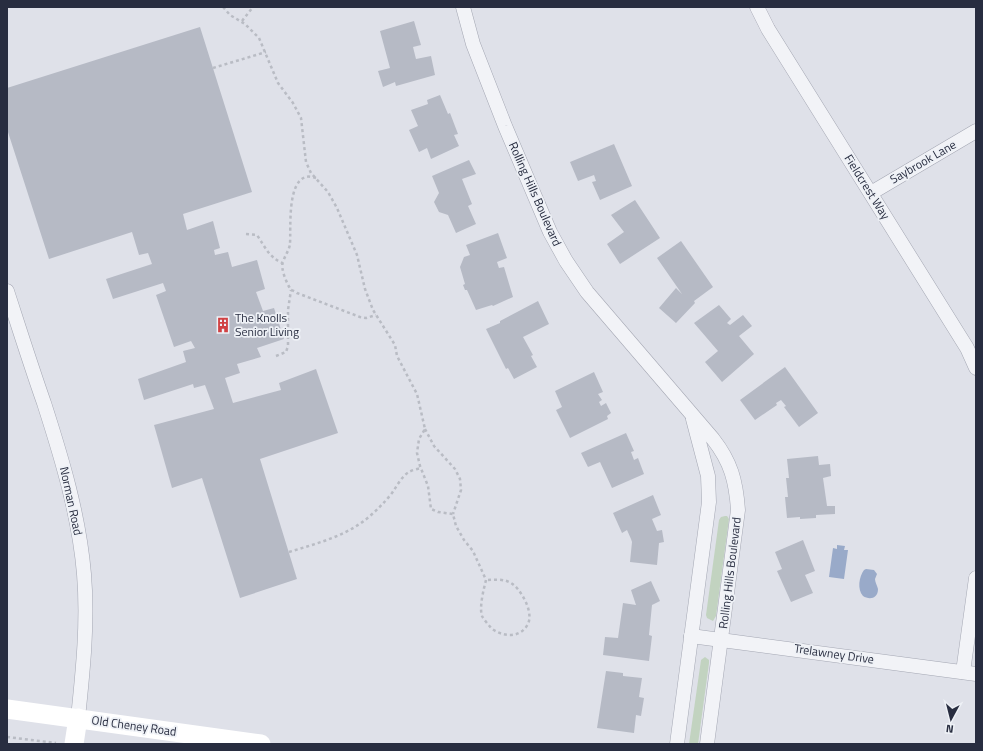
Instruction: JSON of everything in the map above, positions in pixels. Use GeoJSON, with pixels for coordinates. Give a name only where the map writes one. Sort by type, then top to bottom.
{"type":"FeatureCollection","features":[{"type":"Feature","properties":{"kind":"main road","name":"Old Cheney Road"},"geometry":{"type":"LineString","coordinates":[[7,708],[261,744]]}},
{"type":"Feature","properties":{"kind":"main road"},"geometry":{"type":"LineString","coordinates":[[74,744],[78,718]]}},
{"type":"Feature","properties":{"kind":"street","name":"Rolling Hills Boulevard"},"geometry":{"type":"LineString","coordinates":[[463,7],[473,44],[505,126],[550,232],[566,261],[587,292],[720,448],[730,467],[736,488],[738,510],[707,744]]}},
{"type":"Feature","properties":{"kind":"street","name":"Fieldcrest Way"},"geometry":{"type":"LineString","coordinates":[[758,7],[768,29],[967,348],[976,368]]}},
{"type":"Feature","properties":{"kind":"street","name":"Saybrook Lane"},"geometry":{"type":"LineString","coordinates":[[871,193],[976,131]]}},
{"type":"Feature","properties":{"kind":"street","name":"Norman Road"},"geometry":{"type":"LineString","coordinates":[[7,291],[61,458],[80,539],[84,574],[86,627],[78,718]]}},
{"type":"Feature","properties":{"kind":"street","name":"Rolling Hills Boulevard"},"geometry":{"type":"LineString","coordinates":[[677,744],[709,502],[708,476],[692,415]]}},
{"type":"Feature","properties":{"kind":"street"},"geometry":{"type":"LineString","coordinates":[[970,673],[976,578]]}},
{"type":"Feature","properties":{"kind":"street","name":"Trelawney Drive"},"geometry":{"type":"LineString","coordinates":[[691,636],[970,673]]}},
{"type":"Feature","properties":{"kind":"path"},"geometry":{"type":"LineString","coordinates":[[223,7],[230,15],[242,21],[259,38],[278,83],[293,103],[301,118],[306,162],[311,173],[328,192],[337,208],[357,255],[365,289],[376,315],[395,345],[397,356],[417,394],[425,429],[434,446],[455,470],[460,479],[461,490],[453,514],[456,526],[464,540],[473,551],[486,580],[482,593],[482,615],[488,624],[505,635],[513,635],[522,631],[528,624],[529,610],[518,589],[503,579],[486,580]]}},
{"type":"Feature","properties":{"kind":"path"},"geometry":{"type":"LineString","coordinates":[[242,21],[253,7]]}},
{"type":"Feature","properties":{"kind":"path"},"geometry":{"type":"LineString","coordinates":[[212,68],[266,52]]}},
{"type":"Feature","properties":{"kind":"path"},"geometry":{"type":"LineString","coordinates":[[276,356],[286,352],[288,346],[288,305],[292,290],[282,269],[282,263],[289,251],[294,190],[301,180],[307,176],[316,178]]}},
{"type":"Feature","properties":{"kind":"path"},"geometry":{"type":"LineString","coordinates":[[246,234],[257,235],[268,253],[275,260],[282,263]]}},
{"type":"Feature","properties":{"kind":"path"},"geometry":{"type":"LineString","coordinates":[[292,290],[360,317],[366,318],[376,315]]}},
{"type":"Feature","properties":{"kind":"path"},"geometry":{"type":"LineString","coordinates":[[425,429],[419,439],[417,453],[428,486],[431,508],[438,512],[453,514]]}},
{"type":"Feature","properties":{"kind":"path"},"geometry":{"type":"LineString","coordinates":[[289,552],[352,530],[382,505],[399,482],[409,472],[421,468]]}},
{"type":"Feature","properties":{"kind":"path"},"geometry":{"type":"LineString","coordinates":[[7,737],[50,742]]}},
{"type":"Feature","properties":{"kind":"green space"},"geometry":{"type":"Polygon","coordinates":[[[725,516],[729,519],[716,616],[713,621],[707,618],[706,615],[719,520],[721,517],[725,516]]]}},
{"type":"Feature","properties":{"kind":"green space"},"geometry":{"type":"Polygon","coordinates":[[[705,657],[709,660],[709,663],[698,744],[689,744],[701,660],[705,657]]]}},
{"type":"Feature","properties":{"kind":"water"},"geometry":{"type":"Polygon","coordinates":[[[837,545],[845,546],[844,550],[848,550],[844,579],[829,577],[833,548],[837,549],[837,545]]]}},
{"type":"Feature","properties":{"kind":"water"},"geometry":{"type":"Polygon","coordinates":[[[866,569],[874,570],[877,574],[875,581],[878,592],[873,598],[863,596],[860,590],[859,583],[861,576],[866,569]]]}},
{"type":"Feature","properties":{"kind":"building"},"geometry":{"type":"Polygon","coordinates":[[[414,21],[421,45],[413,47],[416,59],[431,56],[435,75],[396,86],[395,82],[383,87],[378,71],[390,68],[380,31],[414,21]]]}},
{"type":"Feature","properties":{"kind":"building","name":"The Knolls Senior Living"},"geometry":{"type":"Polygon","coordinates":[[[200,27],[252,192],[183,214],[187,230],[213,221],[220,248],[214,250],[215,255],[228,252],[232,267],[257,260],[265,289],[256,292],[263,311],[274,308],[284,339],[257,348],[261,357],[237,364],[240,373],[225,378],[233,403],[281,390],[279,383],[316,369],[338,433],[260,459],[297,579],[240,598],[202,478],[172,488],[154,425],[214,409],[205,385],[194,388],[193,384],[144,400],[138,379],[186,362],[183,351],[195,348],[191,341],[174,347],[156,295],[166,291],[163,283],[113,299],[106,279],[152,264],[148,253],[139,255],[132,232],[49,259],[7,129],[7,88],[200,27]]]}},
{"type":"Feature","properties":{"kind":"building"},"geometry":{"type":"Polygon","coordinates":[[[440,95],[448,114],[450,113],[458,134],[454,135],[459,146],[431,159],[427,148],[419,152],[409,130],[418,126],[411,110],[428,104],[427,100],[440,95]]]}},
{"type":"Feature","properties":{"kind":"building"},"geometry":{"type":"Polygon","coordinates":[[[614,144],[632,186],[600,200],[592,182],[596,181],[594,175],[578,181],[570,162],[614,144]]]}},
{"type":"Feature","properties":{"kind":"building"},"geometry":{"type":"Polygon","coordinates":[[[469,160],[476,174],[462,179],[472,204],[468,206],[476,224],[456,233],[448,215],[439,212],[434,202],[439,193],[432,176],[469,160]]]}},
{"type":"Feature","properties":{"kind":"building"},"geometry":{"type":"Polygon","coordinates":[[[635,200],[660,238],[620,264],[607,244],[624,232],[611,215],[635,200]]]}},
{"type":"Feature","properties":{"kind":"building"},"geometry":{"type":"Polygon","coordinates":[[[498,233],[507,258],[497,262],[499,268],[504,267],[513,297],[493,306],[492,305],[476,310],[467,290],[465,290],[463,285],[465,284],[460,267],[464,257],[470,255],[466,245],[498,233]]]}},
{"type":"Feature","properties":{"kind":"building"},"geometry":{"type":"Polygon","coordinates":[[[681,241],[713,287],[694,301],[695,303],[676,323],[659,308],[676,288],[682,294],[657,258],[681,241]]]}},
{"type":"Feature","properties":{"kind":"building"},"geometry":{"type":"Polygon","coordinates":[[[538,301],[549,324],[523,337],[533,355],[531,356],[537,367],[514,379],[508,368],[506,369],[486,329],[500,323],[500,321],[538,301]]]}},
{"type":"Feature","properties":{"kind":"building"},"geometry":{"type":"Polygon","coordinates":[[[719,305],[731,319],[727,323],[730,325],[743,315],[752,326],[739,336],[754,354],[722,382],[705,362],[718,351],[694,323],[719,305]]]}},
{"type":"Feature","properties":{"kind":"building"},"geometry":{"type":"Polygon","coordinates":[[[785,367],[818,413],[799,427],[784,407],[786,406],[781,400],[776,403],[777,405],[755,420],[740,400],[785,367]]]}},
{"type":"Feature","properties":{"kind":"building"},"geometry":{"type":"Polygon","coordinates":[[[594,372],[603,392],[598,394],[602,400],[599,402],[601,406],[606,403],[611,413],[607,416],[608,419],[570,438],[556,410],[562,407],[555,391],[594,372]]]}},
{"type":"Feature","properties":{"kind":"building"},"geometry":{"type":"Polygon","coordinates":[[[626,433],[634,451],[631,452],[634,460],[638,458],[644,474],[612,488],[600,462],[588,467],[581,453],[626,433]]]}},
{"type":"Feature","properties":{"kind":"building"},"geometry":{"type":"Polygon","coordinates":[[[818,456],[819,465],[830,464],[831,476],[823,478],[827,506],[835,506],[835,514],[816,515],[816,518],[787,518],[785,497],[788,497],[786,478],[789,478],[787,459],[818,456]]]}},
{"type":"Feature","properties":{"kind":"building"},"geometry":{"type":"Polygon","coordinates":[[[653,495],[661,515],[652,519],[657,531],[662,530],[664,542],[659,543],[657,565],[630,562],[631,539],[627,530],[622,533],[613,513],[653,495]]]}},
{"type":"Feature","properties":{"kind":"building"},"geometry":{"type":"Polygon","coordinates":[[[803,540],[815,571],[805,575],[813,593],[791,602],[777,571],[782,569],[775,552],[803,540]]]}},
{"type":"Feature","properties":{"kind":"building"},"geometry":{"type":"Polygon","coordinates":[[[651,581],[660,601],[652,605],[649,635],[652,636],[649,661],[603,655],[605,637],[618,638],[623,603],[636,605],[631,590],[651,581]]]}},
{"type":"Feature","properties":{"kind":"building"},"geometry":{"type":"Polygon","coordinates":[[[606,671],[623,673],[623,676],[642,678],[639,697],[644,698],[641,716],[636,715],[634,733],[597,728],[606,671]]]}},
{"type":"Feature","properties":{"kind":"place","name":"The Knolls Senior Living"},"geometry":{"type":"Point","coordinates":[223,325]}}]}
